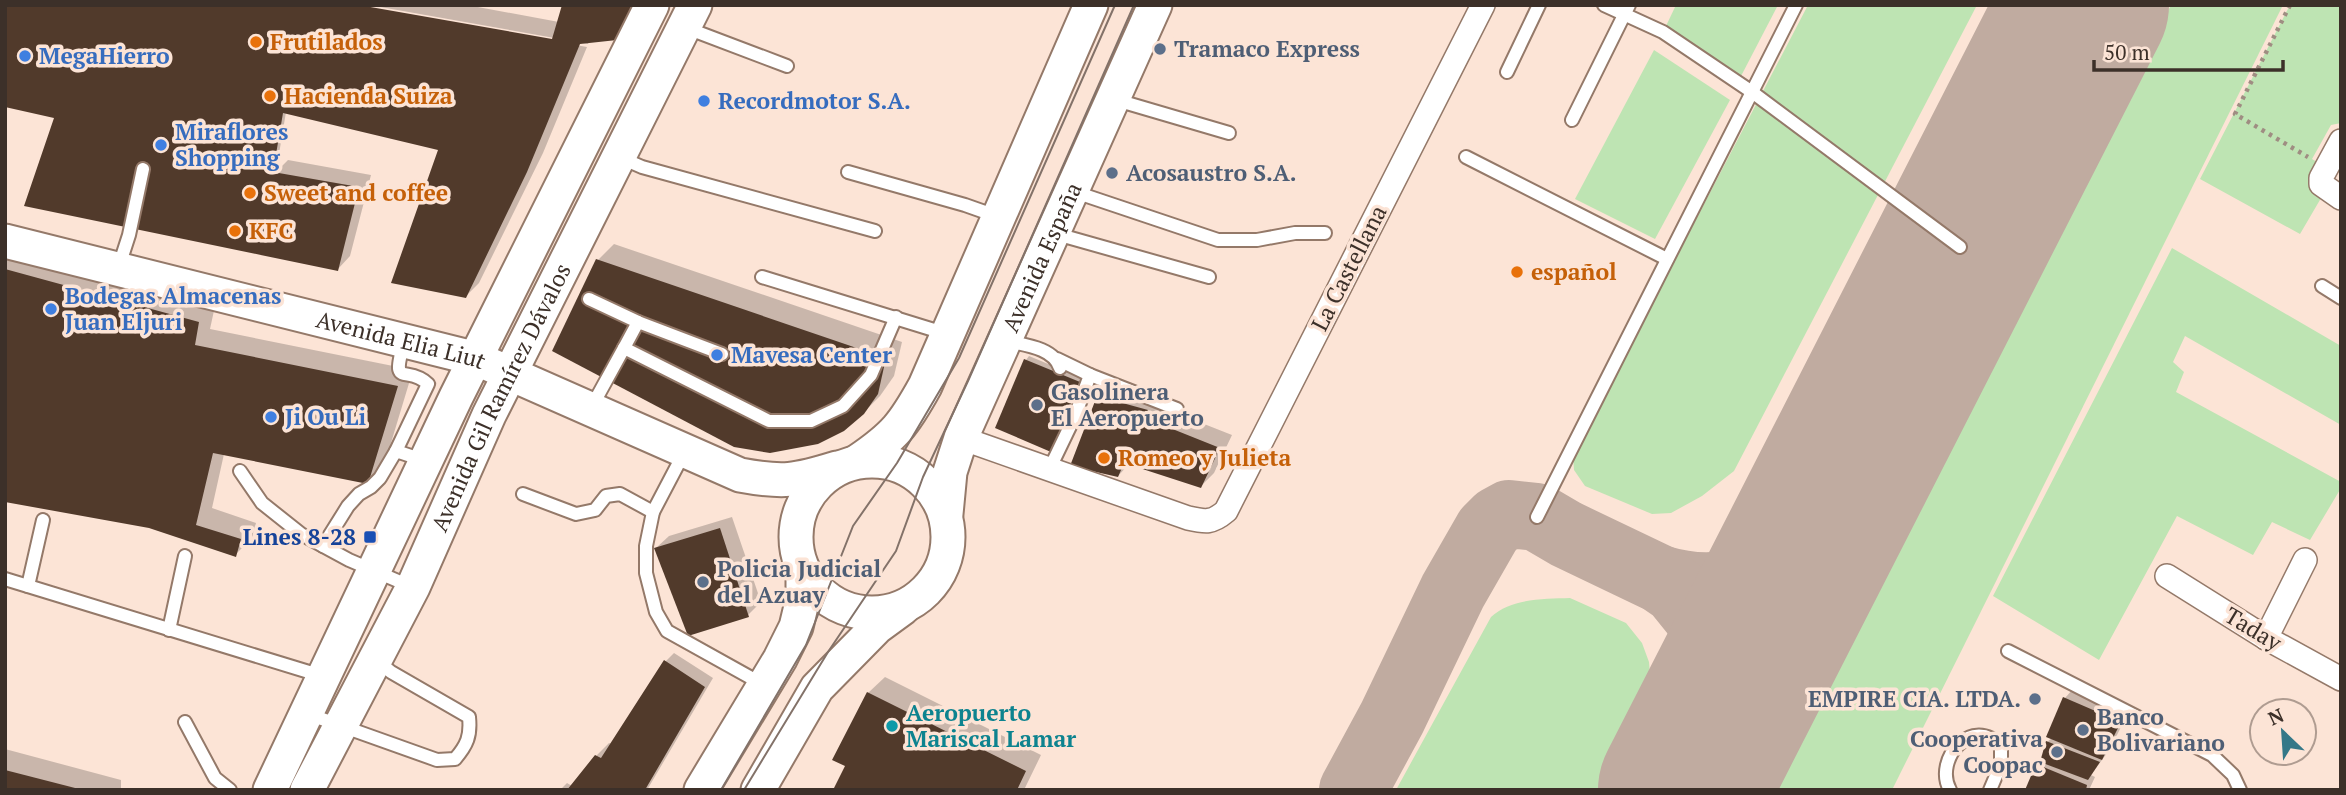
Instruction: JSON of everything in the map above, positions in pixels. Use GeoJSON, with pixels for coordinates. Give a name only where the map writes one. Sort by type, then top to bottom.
{"type":"FeatureCollection","features":[{"type":"Feature","properties":{"kind":"main road","name":"Avenida Gil Ramírez Dávalos"},"geometry":{"type":"LineString","coordinates":[[270,790],[375,571],[417,442],[477,359],[652,5]]}},
{"type":"Feature","properties":{"kind":"main road"},"geometry":{"type":"LineString","coordinates":[[701,790],[765,685],[796,627],[803,598],[796,525],[804,502],[818,483],[882,445],[904,424],[925,386],[1091,5]]}},
{"type":"Feature","properties":{"kind":"main road","name":"Avenida España"},"geometry":{"type":"LineString","coordinates":[[946,514],[950,472],[961,438],[1155,5]]}},
{"type":"Feature","properties":{"kind":"main road","name":"Avenida Gil Ramírez Dávalos"},"geometry":{"type":"LineString","coordinates":[[307,790],[413,587],[489,415],[689,16]]}},
{"type":"Feature","properties":{"kind":"main road","name":"Avenida Elia Liut"},"geometry":{"type":"LineString","coordinates":[[5,241],[477,359],[740,475],[774,481],[799,480],[848,465]]}},
{"type":"Feature","properties":{"kind":"main road"},"geometry":{"type":"LineString","coordinates":[[758,790],[817,688],[877,628],[917,599],[934,582],[945,561],[950,538],[946,514],[937,494],[923,477],[897,463],[881,460],[848,465]]}},
{"type":"Feature","properties":{"kind":"main road","name":"Avenida Elia Liut"},"geometry":{"type":"LineString","coordinates":[[740,475],[773,500],[786,520],[800,560]]}},
{"type":"Feature","properties":{"kind":"main road"},"geometry":{"type":"LineString","coordinates":[[800,560],[825,597],[855,613],[897,609],[917,599]]}},
{"type":"Feature","properties":{"kind":"street","name":"La Castellana"},"geometry":{"type":"LineString","coordinates":[[1049,470],[1208,523],[1226,511],[1483,5]]}},
{"type":"Feature","properties":{"kind":"street"},"geometry":{"type":"LineString","coordinates":[[2341,141],[2321,178],[2325,189],[2341,198]]}},
{"type":"Feature","properties":{"kind":"street"},"geometry":{"type":"LineString","coordinates":[[961,438],[1022,452],[1049,470]]}},
{"type":"Feature","properties":{"kind":"street"},"geometry":{"type":"LineString","coordinates":[[2266,638],[2305,560]]}},
{"type":"Feature","properties":{"kind":"street","name":"Taday"},"geometry":{"type":"LineString","coordinates":[[2168,576],[2266,638],[2341,679]]}},
{"type":"Feature","properties":{"kind":"lane"},"geometry":{"type":"LineString","coordinates":[[1507,72],[1539,5]]}},
{"type":"Feature","properties":{"kind":"lane"},"geometry":{"type":"LineString","coordinates":[[1604,5],[1627,10],[1752,92],[1960,247]]}},
{"type":"Feature","properties":{"kind":"lane"},"geometry":{"type":"LineString","coordinates":[[1537,517],[1796,5]]}},
{"type":"Feature","properties":{"kind":"lane"},"geometry":{"type":"LineString","coordinates":[[1572,120],[1627,10]]}},
{"type":"Feature","properties":{"kind":"lane"},"geometry":{"type":"LineString","coordinates":[[689,16],[787,66]]}},
{"type":"Feature","properties":{"kind":"lane"},"geometry":{"type":"LineString","coordinates":[[1113,99],[1229,133]]}},
{"type":"Feature","properties":{"kind":"lane"},"geometry":{"type":"LineString","coordinates":[[1466,156],[1667,259]]}},
{"type":"Feature","properties":{"kind":"lane"},"geometry":{"type":"LineString","coordinates":[[618,157],[642,167],[875,231]]}},
{"type":"Feature","properties":{"kind":"lane"},"geometry":{"type":"LineString","coordinates":[[118,270],[129,235],[143,169]]}},
{"type":"Feature","properties":{"kind":"lane"},"geometry":{"type":"LineString","coordinates":[[848,172],[999,217]]}},
{"type":"Feature","properties":{"kind":"lane"},"geometry":{"type":"LineString","coordinates":[[1072,191],[1218,240],[1257,240],[1295,233],[1325,233]]}},
{"type":"Feature","properties":{"kind":"lane"},"geometry":{"type":"LineString","coordinates":[[1053,233],[1209,277]]}},
{"type":"Feature","properties":{"kind":"lane"},"geometry":{"type":"LineString","coordinates":[[762,277],[948,334]]}},
{"type":"Feature","properties":{"kind":"lane"},"geometry":{"type":"LineString","coordinates":[[2322,286],[2341,298]]}},
{"type":"Feature","properties":{"kind":"lane"},"geometry":{"type":"LineString","coordinates":[[589,299],[638,322],[722,354]]}},
{"type":"Feature","properties":{"kind":"lane"},"geometry":{"type":"LineString","coordinates":[[624,348],[769,421],[811,421],[843,406],[871,375],[896,317]]}},
{"type":"Feature","properties":{"kind":"lane"},"geometry":{"type":"LineString","coordinates":[[591,408],[638,322]]}},
{"type":"Feature","properties":{"kind":"lane"},"geometry":{"type":"LineString","coordinates":[[1005,340],[1049,354],[1058,364],[1177,409]]}},
{"type":"Feature","properties":{"kind":"lane"},"geometry":{"type":"LineString","coordinates":[[323,546],[348,506],[417,442],[428,384],[423,379],[403,375],[399,371],[397,366],[405,342]]}},
{"type":"Feature","properties":{"kind":"lane"},"geometry":{"type":"LineString","coordinates":[[1049,470],[1075,416],[1090,375]]}},
{"type":"Feature","properties":{"kind":"lane"},"geometry":{"type":"LineString","coordinates":[[685,451],[653,512],[646,546],[646,573],[656,612],[667,631],[765,685]]}},
{"type":"Feature","properties":{"kind":"lane"},"geometry":{"type":"LineString","coordinates":[[240,471],[262,503],[301,534],[413,587]]}},
{"type":"Feature","properties":{"kind":"lane"},"geometry":{"type":"LineString","coordinates":[[523,494],[576,514],[595,510],[606,496],[620,494],[653,512]]}},
{"type":"Feature","properties":{"kind":"lane"},"geometry":{"type":"LineString","coordinates":[[28,586],[43,520]]}},
{"type":"Feature","properties":{"kind":"lane"},"geometry":{"type":"LineString","coordinates":[[169,629],[185,556]]}},
{"type":"Feature","properties":{"kind":"lane"},"geometry":{"type":"LineString","coordinates":[[5,579],[325,677]]}},
{"type":"Feature","properties":{"kind":"lane"},"geometry":{"type":"LineString","coordinates":[[2008,651],[2212,755],[2233,775],[2240,790]]}},
{"type":"Feature","properties":{"kind":"lane"},"geometry":{"type":"LineString","coordinates":[[307,714],[438,760],[455,759],[471,734],[469,717],[391,672],[376,660]]}},
{"type":"Feature","properties":{"kind":"lane"},"geometry":{"type":"LineString","coordinates":[[185,722],[215,778],[230,790]]}},
{"type":"Feature","properties":{"kind":"lane"},"geometry":{"type":"LineString","coordinates":[[1950,790],[1947,783],[1947,760],[1963,740],[1980,734],[1992,737],[2001,747],[2001,764],[1990,790]]}},
{"type":"Feature","properties":{"kind":"path"},"geometry":{"type":"LineString","coordinates":[[2290,5],[2235,114],[2312,159]]}},
{"type":"Feature","properties":{"kind":"green space"},"geometry":{"type":"Polygon","coordinates":[[[1676,5],[1778,5],[1740,78],[1666,26],[1676,5]]]}},
{"type":"Feature","properties":{"kind":"green space"},"geometry":{"type":"Polygon","coordinates":[[[1808,5],[1977,5],[1734,471],[1702,496],[1671,513],[1652,514],[1585,486],[1574,470],[1573,455],[1808,5]]]}},
{"type":"Feature","properties":{"kind":"green space"},"geometry":{"type":"Polygon","coordinates":[[[2171,5],[2283,5],[1892,790],[1768,790],[2171,5]]]}},
{"type":"Feature","properties":{"kind":"green space"},"geometry":{"type":"Polygon","coordinates":[[[2290,5],[2341,5],[2341,123],[2331,125],[2312,159],[2322,165],[2324,193],[2300,234],[2200,179],[2290,5]]]}},
{"type":"Feature","properties":{"kind":"green space"},"geometry":{"type":"Polygon","coordinates":[[[1654,50],[1730,100],[1655,239],[1575,199],[1654,50]]]}},
{"type":"Feature","properties":{"kind":"green space"},"geometry":{"type":"Polygon","coordinates":[[[2172,248],[2341,346],[2341,425],[2185,336],[2173,362],[2184,372],[2176,392],[2341,482],[2341,488],[2310,540],[2272,522],[2253,555],[2177,516],[2099,660],[1993,596],[2172,248]]]}},
{"type":"Feature","properties":{"kind":"green space"},"geometry":{"type":"Polygon","coordinates":[[[1570,598],[1626,623],[1642,643],[1649,662],[1652,698],[1602,790],[1396,790],[1491,617],[1518,603],[1570,598]]]}},
{"type":"Feature","properties":{"kind":"building"},"geometry":{"type":"Polygon","coordinates":[[[5,5],[359,5],[552,39],[562,5],[635,5],[617,40],[580,44],[527,172],[466,298],[391,283],[438,150],[283,113],[273,172],[359,187],[338,271],[24,206],[54,118],[5,107],[5,5]]]}},
{"type":"Feature","properties":{"kind":"building","name":"Mavesa Center"},"geometry":{"type":"Polygon","coordinates":[[[596,259],[886,358],[878,394],[864,414],[844,431],[818,444],[770,453],[734,447],[552,351],[596,259]]]}},
{"type":"Feature","properties":{"kind":"building"},"geometry":{"type":"Polygon","coordinates":[[[5,269],[199,322],[195,345],[398,386],[368,484],[213,453],[196,525],[241,539],[236,557],[149,528],[5,502],[5,269]]]}},
{"type":"Feature","properties":{"kind":"building","name":"Gasolinera El Aeropuerto"},"geometry":{"type":"Polygon","coordinates":[[[1024,359],[1080,382],[1051,452],[995,428],[1024,359]]]}},
{"type":"Feature","properties":{"kind":"building"},"geometry":{"type":"Polygon","coordinates":[[[1097,396],[1148,410],[1145,418],[1220,448],[1201,488],[1124,463],[1118,477],[1070,466],[1097,396]]]}},
{"type":"Feature","properties":{"kind":"building","name":"Policia Judicial del Azuay"},"geometry":{"type":"Polygon","coordinates":[[[720,528],[749,617],[688,636],[654,548],[720,528]]]}},
{"type":"Feature","properties":{"kind":"building"},"geometry":{"type":"Polygon","coordinates":[[[664,660],[705,687],[645,790],[567,790],[595,755],[601,758],[664,660]]]}},
{"type":"Feature","properties":{"kind":"building","name":"Aeropuerto Mariscal Lamar"},"geometry":{"type":"Polygon","coordinates":[[[867,692],[1026,771],[1017,790],[833,790],[845,766],[832,760],[867,692]]]}},
{"type":"Feature","properties":{"kind":"building","name":"Banco Bolivariano"},"geometry":{"type":"Polygon","coordinates":[[[2063,697],[2121,722],[2102,760],[2046,737],[2063,697]]]}},
{"type":"Feature","properties":{"kind":"building","name":"Cooperativa Coopac"},"geometry":{"type":"Polygon","coordinates":[[[2046,741],[2100,762],[2088,780],[2040,762],[2046,741]]]}},
{"type":"Feature","properties":{"kind":"building"},"geometry":{"type":"Polygon","coordinates":[[[2036,764],[2087,785],[2086,790],[2025,790],[2036,764]]]}},
{"type":"Feature","properties":{"kind":"building"},"geometry":{"type":"Polygon","coordinates":[[[5,770],[79,789],[79,790],[5,790],[5,770]]]}},
{"type":"Feature","properties":{"kind":"taxiway"},"geometry":{"type":"LineString","coordinates":[[1660,579],[1688,585],[1713,586],[1736,583],[1758,575],[1778,563],[1796,547],[1828,505]]}},
{"type":"Feature","properties":{"kind":"taxiway"},"geometry":{"type":"LineString","coordinates":[[1353,790],[1392,718],[1453,591],[1488,530],[1509,514],[1537,517],[1566,534],[1660,579],[1676,590],[1697,616],[1715,654],[1717,680],[1715,709],[1695,767]]}},
{"type":"Feature","properties":{"kind":"runway"},"geometry":{"type":"LineString","coordinates":[[1683,790],[2084,5]]}},
{"type":"Feature","properties":{"kind":"tram line"},"geometry":{"type":"LineString","coordinates":[[721,790],[806,645],[853,526],[897,463],[959,358],[1115,5]]}},
{"type":"Feature","properties":{"kind":"tram line"},"geometry":{"type":"LineString","coordinates":[[744,790],[828,652],[896,551],[923,477],[1134,5]]}},
{"type":"Feature","properties":{"kind":"place","name":"Frutilados"},"geometry":{"type":"Point","coordinates":[256,42]}},
{"type":"Feature","properties":{"kind":"place","name":"Tramaco Express"},"geometry":{"type":"Point","coordinates":[1160,49]}},
{"type":"Feature","properties":{"kind":"place","name":"MegaHierro"},"geometry":{"type":"Point","coordinates":[25,56]}},
{"type":"Feature","properties":{"kind":"place","name":"Hacienda Suiza"},"geometry":{"type":"Point","coordinates":[270,96]}},
{"type":"Feature","properties":{"kind":"place","name":"Recordmotor S.A."},"geometry":{"type":"Point","coordinates":[704,101]}},
{"type":"Feature","properties":{"kind":"place","name":"Miraflores Shopping"},"geometry":{"type":"Point","coordinates":[161,145]}},
{"type":"Feature","properties":{"kind":"place","name":"Acosaustro S.A."},"geometry":{"type":"Point","coordinates":[1112,173]}},
{"type":"Feature","properties":{"kind":"place","name":"Sweet and coffee"},"geometry":{"type":"Point","coordinates":[250,193]}},
{"type":"Feature","properties":{"kind":"place","name":"KFC"},"geometry":{"type":"Point","coordinates":[235,231]}},
{"type":"Feature","properties":{"kind":"place","name":"español"},"geometry":{"type":"Point","coordinates":[1517,272]}},
{"type":"Feature","properties":{"kind":"place","name":"Bodegas Almacenas Juan Eljuri"},"geometry":{"type":"Point","coordinates":[51,309]}},
{"type":"Feature","properties":{"kind":"place","name":"Mavesa Center"},"geometry":{"type":"Point","coordinates":[717,355]}},
{"type":"Feature","properties":{"kind":"place","name":"Gasolinera El Aeropuerto"},"geometry":{"type":"Point","coordinates":[1037,405]}},
{"type":"Feature","properties":{"kind":"place","name":"Ji Ou Li"},"geometry":{"type":"Point","coordinates":[271,417]}},
{"type":"Feature","properties":{"kind":"place","name":"Romeo y Julieta"},"geometry":{"type":"Point","coordinates":[1104,458]}},
{"type":"Feature","properties":{"kind":"place","name":"Lines 8-28"},"geometry":{"type":"Point","coordinates":[370,537]}},
{"type":"Feature","properties":{"kind":"place","name":"Policia Judicial del Azuay"},"geometry":{"type":"Point","coordinates":[703,582]}},
{"type":"Feature","properties":{"kind":"place","name":"EMPIRE CIA. LTDA."},"geometry":{"type":"Point","coordinates":[2035,699]}},
{"type":"Feature","properties":{"kind":"place","name":"Aeropuerto Mariscal Lamar"},"geometry":{"type":"Point","coordinates":[892,726]}},
{"type":"Feature","properties":{"kind":"place","name":"Banco Bolivariano"},"geometry":{"type":"Point","coordinates":[2083,730]}},
{"type":"Feature","properties":{"kind":"place","name":"Cooperativa Coopac"},"geometry":{"type":"Point","coordinates":[2057,752]}}]}
